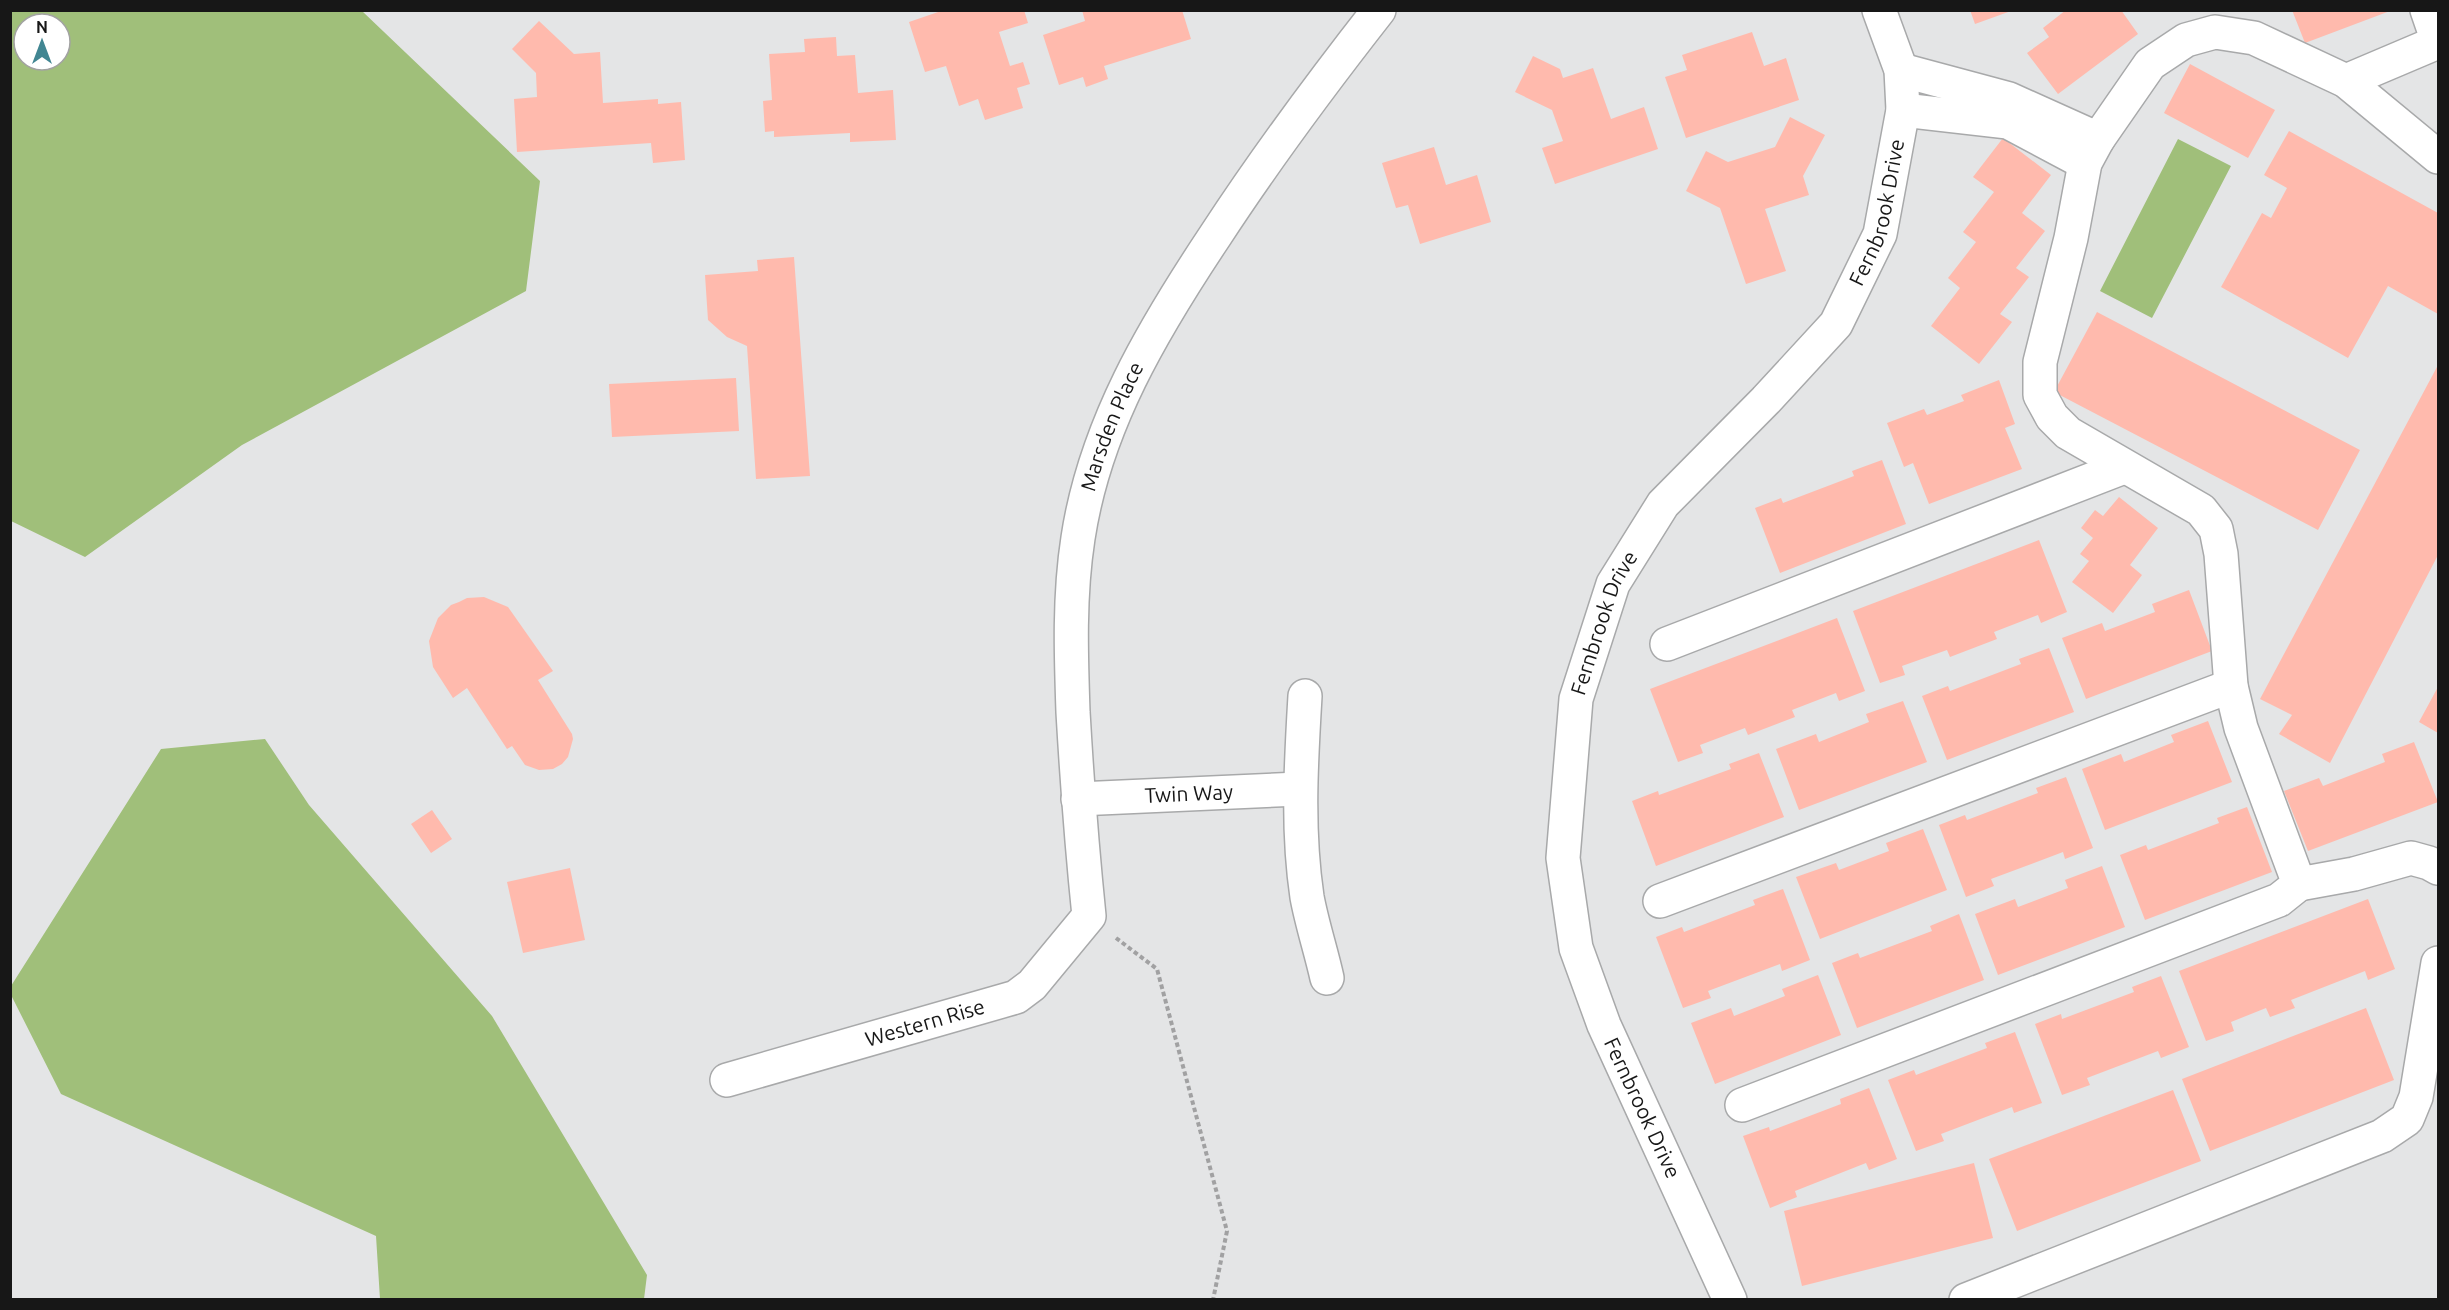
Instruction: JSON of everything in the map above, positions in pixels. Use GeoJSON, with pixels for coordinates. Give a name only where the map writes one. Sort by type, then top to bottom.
{"type":"FeatureCollection","features":[{"type":"Feature","properties":{"kind":"street","name":"Marsden Place"},"geometry":{"type":"LineString","coordinates":[[1089,916],[1078,799],[1071,652],[1072,588],[1078,538],[1088,487],[1106,430],[1130,378],[1182,285],[1258,170],[1379,10]]}},
{"type":"Feature","properties":{"kind":"street","name":"Fernbrook Drive"},"geometry":{"type":"LineString","coordinates":[[1730,1299],[1604,1025],[1576,948],[1563,858],[1576,699],[1614,584],[1663,504],[1766,400],[1836,324],[1880,234],[1903,110],[1901,70],[1879,10]]}},
{"type":"Feature","properties":{"kind":"street"},"geometry":{"type":"LineString","coordinates":[[2346,81],[2438,42],[2427,10]]}},
{"type":"Feature","properties":{"kind":"street"},"geometry":{"type":"LineString","coordinates":[[2299,884],[2241,728],[2231,686],[2221,554],[2216,529],[2201,510],[2068,433],[2052,417],[2040,395],[2040,362],[2091,151],[2150,63],[2186,40],[2215,32],[2254,38],[2346,81],[2439,157]]}},
{"type":"Feature","properties":{"kind":"street"},"geometry":{"type":"LineString","coordinates":[[1901,70],[2009,99],[2091,151]]}},
{"type":"Feature","properties":{"kind":"street"},"geometry":{"type":"LineString","coordinates":[[1903,110],[2008,122],[2091,151]]}},
{"type":"Feature","properties":{"kind":"street"},"geometry":{"type":"LineString","coordinates":[[1667,644],[2124,467]]}},
{"type":"Feature","properties":{"kind":"street"},"geometry":{"type":"LineString","coordinates":[[1660,901],[2231,686]]}},
{"type":"Feature","properties":{"kind":"street"},"geometry":{"type":"LineString","coordinates":[[1305,696],[1299,789],[1303,866],[1308,900],[1327,978]]}},
{"type":"Feature","properties":{"kind":"street","name":"Twin Way"},"geometry":{"type":"LineString","coordinates":[[1078,799],[1299,789]]}},
{"type":"Feature","properties":{"kind":"street"},"geometry":{"type":"LineString","coordinates":[[1742,1105],[2279,900],[2299,884],[2354,874],[2411,858],[2439,868]]}},
{"type":"Feature","properties":{"kind":"street","name":"Western Rise"},"geometry":{"type":"LineString","coordinates":[[727,1080],[1016,997],[1032,986],[1089,916]]}},
{"type":"Feature","properties":{"kind":"street"},"geometry":{"type":"LineString","coordinates":[[1966,1299],[2382,1136],[2407,1119],[2416,1097],[2439,963]]}},
{"type":"Feature","properties":{"kind":"path"},"geometry":{"type":"LineString","coordinates":[[1089,916],[1157,969],[1227,1231],[1213,1299]]}},
{"type":"Feature","properties":{"kind":"green space"},"geometry":{"type":"Polygon","coordinates":[[[10,11],[362,11],[540,181],[526,291],[242,445],[85,557],[11,521],[10,11]]]}},
{"type":"Feature","properties":{"kind":"green space"},"geometry":{"type":"Polygon","coordinates":[[[2178,139],[2231,166],[2152,318],[2100,291],[2178,139]]]}},
{"type":"Feature","properties":{"kind":"green space"},"geometry":{"type":"Polygon","coordinates":[[[265,739],[309,805],[492,1016],[647,1275],[644,1299],[380,1299],[376,1236],[61,1094],[11,995],[11,986],[161,749],[265,739]]]}},
{"type":"Feature","properties":{"kind":"building"},"geometry":{"type":"Polygon","coordinates":[[[944,10],[1024,10],[1028,23],[999,32],[1010,66],[1023,62],[1030,84],[1017,88],[1023,108],[985,120],[978,99],[959,106],[946,66],[925,72],[909,22],[944,10]]]}},
{"type":"Feature","properties":{"kind":"building"},"geometry":{"type":"Polygon","coordinates":[[[1082,10],[1182,10],[1191,39],[1104,66],[1108,79],[1086,87],[1083,77],[1059,85],[1043,35],[1085,21],[1082,10]]]}},
{"type":"Feature","properties":{"kind":"building"},"geometry":{"type":"Polygon","coordinates":[[[1970,10],[2011,10],[2011,11],[1975,24],[1970,10]]]}},
{"type":"Feature","properties":{"kind":"building"},"geometry":{"type":"Polygon","coordinates":[[[2066,10],[2121,10],[2138,34],[2058,94],[2027,53],[2049,37],[2043,28],[2066,10]]]}},
{"type":"Feature","properties":{"kind":"building"},"geometry":{"type":"Polygon","coordinates":[[[2292,10],[2390,10],[2390,11],[2305,43],[2292,10]]]}},
{"type":"Feature","properties":{"kind":"building"},"geometry":{"type":"Polygon","coordinates":[[[539,21],[574,54],[600,52],[603,103],[658,99],[658,104],[681,102],[685,160],[653,163],[651,143],[517,152],[514,99],[537,97],[536,73],[512,49],[539,21]]]}},
{"type":"Feature","properties":{"kind":"building"},"geometry":{"type":"Polygon","coordinates":[[[1752,32],[1764,66],[1786,58],[1799,100],[1686,138],[1665,77],[1687,70],[1682,55],[1752,32]]]}},
{"type":"Feature","properties":{"kind":"building"},"geometry":{"type":"Polygon","coordinates":[[[836,37],[837,56],[855,55],[858,93],[893,90],[896,140],[850,142],[850,133],[774,137],[774,131],[765,132],[763,101],[772,100],[769,54],[805,52],[804,39],[836,37]]]}},
{"type":"Feature","properties":{"kind":"building"},"geometry":{"type":"Polygon","coordinates":[[[1533,56],[1560,69],[1563,78],[1593,68],[1611,119],[1644,107],[1658,149],[1555,184],[1542,148],[1563,141],[1552,110],[1515,92],[1533,56]]]}},
{"type":"Feature","properties":{"kind":"building"},"geometry":{"type":"Polygon","coordinates":[[[2190,64],[2275,110],[2248,158],[2164,113],[2190,64]]]}},
{"type":"Feature","properties":{"kind":"building"},"geometry":{"type":"Polygon","coordinates":[[[1790,117],[1825,135],[1803,176],[1809,195],[1765,209],[1786,271],[1746,284],[1720,208],[1686,191],[1706,151],[1728,162],[1775,147],[1790,117]]]}},
{"type":"Feature","properties":{"kind":"building"},"geometry":{"type":"Polygon","coordinates":[[[2289,131],[2438,213],[2438,314],[2388,286],[2348,358],[2221,287],[2262,213],[2271,218],[2287,188],[2264,175],[2289,131]]]}},
{"type":"Feature","properties":{"kind":"building"},"geometry":{"type":"Polygon","coordinates":[[[2003,138],[2051,175],[2022,213],[2045,231],[2016,268],[2029,277],[2000,314],[2012,322],[1979,364],[1931,326],[1960,288],[1948,278],[1976,242],[1963,232],[1994,192],[1973,177],[2003,138]]]}},
{"type":"Feature","properties":{"kind":"building"},"geometry":{"type":"Polygon","coordinates":[[[1434,147],[1446,185],[1477,175],[1491,222],[1420,244],[1408,205],[1396,208],[1382,163],[1434,147]]]}},
{"type":"Feature","properties":{"kind":"building"},"geometry":{"type":"Polygon","coordinates":[[[794,257],[810,476],[756,479],[747,346],[727,337],[708,320],[705,275],[758,271],[757,260],[794,257]]]}},
{"type":"Feature","properties":{"kind":"building"},"geometry":{"type":"Polygon","coordinates":[[[2097,312],[2360,450],[2318,530],[2054,392],[2097,312]]]}},
{"type":"Feature","properties":{"kind":"building"},"geometry":{"type":"Polygon","coordinates":[[[2438,365],[2438,555],[2330,763],[2279,734],[2292,715],[2260,699],[2438,365]]]}},
{"type":"Feature","properties":{"kind":"building"},"geometry":{"type":"Polygon","coordinates":[[[736,378],[739,431],[612,437],[609,384],[736,378]]]}},
{"type":"Feature","properties":{"kind":"building"},"geometry":{"type":"Polygon","coordinates":[[[1999,380],[2015,424],[2005,428],[2022,469],[1929,504],[1913,463],[1904,467],[1887,423],[1924,409],[1927,415],[1964,401],[1961,395],[1999,380]]]}},
{"type":"Feature","properties":{"kind":"building"},"geometry":{"type":"Polygon","coordinates":[[[1882,460],[1906,524],[1780,573],[1755,508],[1781,498],[1783,503],[1854,476],[1852,471],[1882,460]]]}},
{"type":"Feature","properties":{"kind":"building"},"geometry":{"type":"Polygon","coordinates":[[[2119,497],[2158,528],[2130,565],[2142,575],[2113,613],[2072,582],[2089,561],[2080,554],[2093,538],[2081,528],[2095,510],[2103,516],[2119,497]]]}},
{"type":"Feature","properties":{"kind":"building"},"geometry":{"type":"Polygon","coordinates":[[[2039,540],[2067,612],[2041,623],[2038,615],[1994,632],[1997,639],[1950,657],[1947,650],[1902,666],[1905,675],[1880,683],[1853,611],[2039,540]]]}},
{"type":"Feature","properties":{"kind":"building"},"geometry":{"type":"Polygon","coordinates":[[[2189,590],[2212,651],[2086,699],[2062,638],[2102,623],[2105,631],[2155,612],[2152,604],[2189,590]]]}},
{"type":"Feature","properties":{"kind":"building"},"geometry":{"type":"Polygon","coordinates":[[[484,597],[508,607],[553,671],[538,680],[573,739],[568,757],[553,769],[539,770],[525,765],[512,746],[507,749],[467,688],[453,698],[433,667],[429,641],[438,618],[451,605],[467,598],[484,597]]]}},
{"type":"Feature","properties":{"kind":"building"},"geometry":{"type":"Polygon","coordinates":[[[1837,618],[1865,691],[1839,701],[1836,693],[1792,710],[1795,717],[1748,735],[1745,728],[1700,745],[1703,753],[1678,762],[1650,689],[1837,618]]]}},
{"type":"Feature","properties":{"kind":"building"},"geometry":{"type":"Polygon","coordinates":[[[2049,648],[2074,712],[1947,760],[1922,696],[1948,686],[1950,691],[2021,664],[2019,659],[2049,648]]]}},
{"type":"Feature","properties":{"kind":"building"},"geometry":{"type":"Polygon","coordinates":[[[2438,687],[2438,733],[2419,722],[2438,687]]]}},
{"type":"Feature","properties":{"kind":"building"},"geometry":{"type":"Polygon","coordinates":[[[1903,701],[1927,762],[1799,810],[1776,749],[1816,734],[1819,742],[1869,722],[1866,714],[1903,701]]]}},
{"type":"Feature","properties":{"kind":"building"},"geometry":{"type":"Polygon","coordinates":[[[2208,721],[2232,782],[2105,830],[2082,769],[2121,754],[2124,762],[2174,742],[2171,735],[2208,721]]]}},
{"type":"Feature","properties":{"kind":"building"},"geometry":{"type":"Polygon","coordinates":[[[2414,742],[2438,802],[2308,851],[2284,791],[2319,778],[2323,786],[2385,762],[2382,754],[2414,742]]]}},
{"type":"Feature","properties":{"kind":"building"},"geometry":{"type":"Polygon","coordinates":[[[1759,753],[1784,817],[1656,866],[1632,801],[1658,791],[1659,795],[1731,769],[1729,764],[1759,753]]]}},
{"type":"Feature","properties":{"kind":"building"},"geometry":{"type":"Polygon","coordinates":[[[2066,777],[2093,848],[2065,859],[2063,852],[1991,879],[1994,886],[1966,897],[1939,825],[1965,815],[1967,820],[2038,793],[2036,788],[2066,777]]]}},
{"type":"Feature","properties":{"kind":"building"},"geometry":{"type":"Polygon","coordinates":[[[2247,807],[2272,872],[2145,920],[2120,855],[2146,845],[2148,850],[2219,823],[2217,818],[2247,807]]]}},
{"type":"Feature","properties":{"kind":"building"},"geometry":{"type":"Polygon","coordinates":[[[432,810],[452,839],[431,853],[411,824],[432,810]]]}},
{"type":"Feature","properties":{"kind":"building"},"geometry":{"type":"Polygon","coordinates":[[[1923,829],[1947,890],[1820,939],[1796,877],[1836,863],[1839,870],[1889,851],[1886,843],[1923,829]]]}},
{"type":"Feature","properties":{"kind":"building"},"geometry":{"type":"Polygon","coordinates":[[[2102,866],[2125,927],[1998,975],[1975,914],[2015,899],[2018,907],[2068,888],[2065,880],[2102,866]]]}},
{"type":"Feature","properties":{"kind":"building"},"geometry":{"type":"Polygon","coordinates":[[[570,868],[585,940],[523,953],[507,882],[570,868]]]}},
{"type":"Feature","properties":{"kind":"building"},"geometry":{"type":"Polygon","coordinates":[[[1783,889],[1810,960],[1782,971],[1780,964],[1708,991],[1711,998],[1683,1008],[1656,937],[1682,927],[1684,932],[1755,905],[1753,900],[1783,889]]]}},
{"type":"Feature","properties":{"kind":"building"},"geometry":{"type":"Polygon","coordinates":[[[2368,899],[2395,969],[2368,980],[2365,971],[2291,1000],[2295,1008],[2270,1017],[2266,1008],[2231,1022],[2234,1031],[2206,1041],[2179,971],[2368,899]]]}},
{"type":"Feature","properties":{"kind":"building"},"geometry":{"type":"Polygon","coordinates":[[[1959,914],[1984,980],[1857,1028],[1832,963],[1858,953],[1860,958],[1932,931],[1930,926],[1959,914]]]}},
{"type":"Feature","properties":{"kind":"building"},"geometry":{"type":"Polygon","coordinates":[[[1818,975],[1841,1035],[1715,1084],[1691,1023],[1731,1008],[1734,1016],[1785,996],[1782,989],[1818,975]]]}},
{"type":"Feature","properties":{"kind":"building"},"geometry":{"type":"Polygon","coordinates":[[[2161,976],[2189,1047],[2161,1058],[2158,1051],[2087,1078],[2090,1085],[2062,1095],[2035,1024],[2061,1014],[2062,1019],[2134,992],[2132,987],[2161,976]]]}},
{"type":"Feature","properties":{"kind":"building"},"geometry":{"type":"Polygon","coordinates":[[[2366,1008],[2394,1080],[2210,1151],[2182,1079],[2366,1008]]]}},
{"type":"Feature","properties":{"kind":"building"},"geometry":{"type":"Polygon","coordinates":[[[2015,1032],[2042,1103],[2014,1113],[2012,1107],[1941,1134],[1944,1141],[1916,1151],[1888,1080],[1914,1070],[1916,1075],[1987,1048],[1985,1043],[2015,1032]]]}},
{"type":"Feature","properties":{"kind":"building"},"geometry":{"type":"Polygon","coordinates":[[[1869,1088],[1897,1159],[1869,1170],[1866,1163],[1795,1191],[1797,1197],[1770,1208],[1743,1136],[1769,1127],[1770,1131],[1841,1104],[1840,1099],[1869,1088]]]}},
{"type":"Feature","properties":{"kind":"building"},"geometry":{"type":"Polygon","coordinates":[[[2173,1090],[2201,1161],[2017,1231],[1989,1159],[2173,1090]]]}},
{"type":"Feature","properties":{"kind":"building"},"geometry":{"type":"Polygon","coordinates":[[[1974,1163],[1993,1238],[1802,1286],[1784,1211],[1974,1163]]]}}]}
